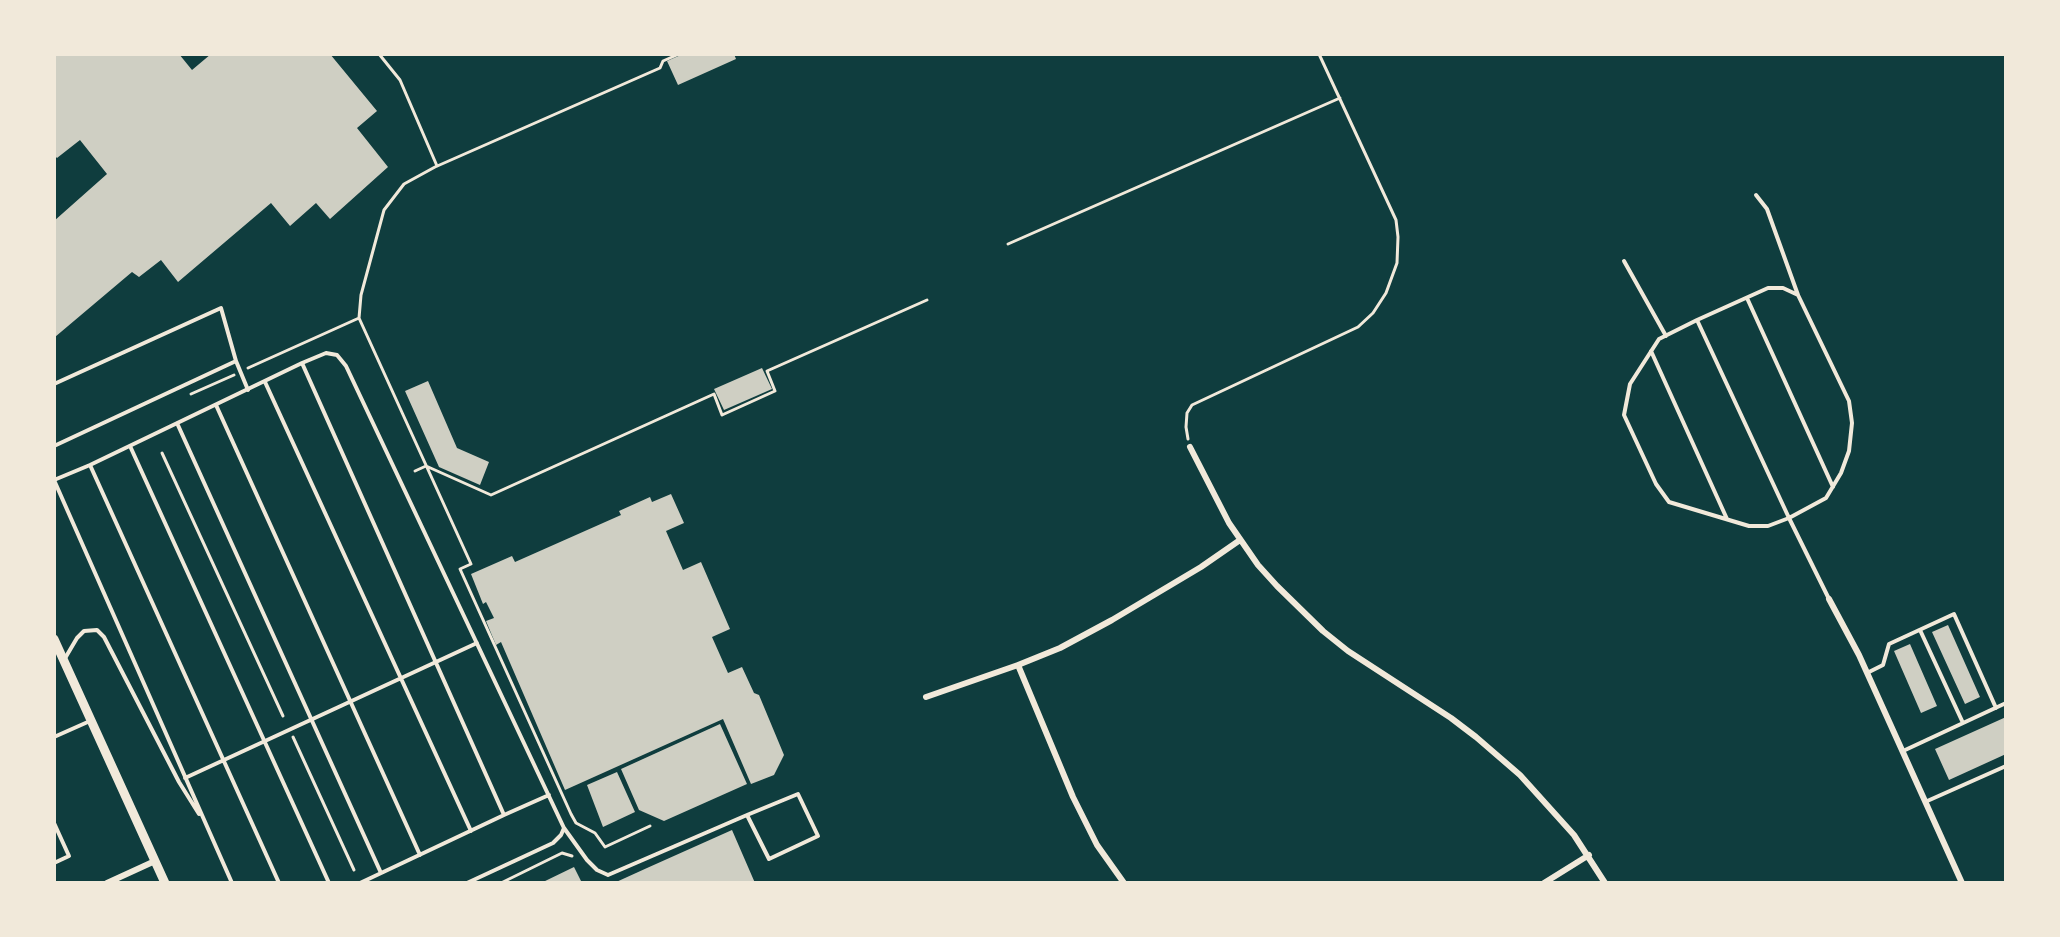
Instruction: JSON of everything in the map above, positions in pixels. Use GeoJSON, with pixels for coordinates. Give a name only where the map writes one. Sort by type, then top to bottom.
{"type":"FeatureCollection","features":[{"type":"Feature","properties":{"kind":"street"},"geometry":{"type":"LineString","coordinates":[[1190,447],[1216,501],[1240,540],[1277,586],[1323,631],[1374,669],[1451,718],[1520,775],[1558,814],[1589,855],[1605,883]]}},
{"type":"Feature","properties":{"kind":"street"},"geometry":{"type":"LineString","coordinates":[[926,697],[1060,648],[1201,567],[1240,540]]}},
{"type":"Feature","properties":{"kind":"street"},"geometry":{"type":"LineString","coordinates":[[1829,599],[1867,673],[1962,883]]}},
{"type":"Feature","properties":{"kind":"street"},"geometry":{"type":"LineString","coordinates":[[54,639],[165,883]]}},
{"type":"Feature","properties":{"kind":"street"},"geometry":{"type":"LineString","coordinates":[[1018,665],[1073,797],[1097,845],[1124,883]]}},
{"type":"Feature","properties":{"kind":"street"},"geometry":{"type":"LineString","coordinates":[[1544,883],[1589,855]]}},
{"type":"Feature","properties":{"kind":"street"},"geometry":{"type":"LineString","coordinates":[[106,883],[155,861]]}},
{"type":"Feature","properties":{"kind":"lane"},"geometry":{"type":"LineString","coordinates":[[1756,195],[1767,209],[1798,295],[1849,401],[1852,423],[1849,451],[1841,473],[1826,498],[1789,518],[1768,526],[1749,526],[1669,502],[1656,484],[1624,415],[1630,384],[1651,350],[1659,339],[1768,288],[1783,288],[1798,295]]}},
{"type":"Feature","properties":{"kind":"lane"},"geometry":{"type":"LineString","coordinates":[[1624,261],[1666,336]]}},
{"type":"Feature","properties":{"kind":"lane"},"geometry":{"type":"LineString","coordinates":[[1747,298],[1833,487]]}},
{"type":"Feature","properties":{"kind":"lane"},"geometry":{"type":"LineString","coordinates":[[54,384],[221,308],[236,361],[248,390]]}},
{"type":"Feature","properties":{"kind":"lane"},"geometry":{"type":"LineString","coordinates":[[1698,320],[1829,599]]}},
{"type":"Feature","properties":{"kind":"lane"},"geometry":{"type":"LineString","coordinates":[[1651,350],[1727,520]]}},
{"type":"Feature","properties":{"kind":"lane"},"geometry":{"type":"LineString","coordinates":[[232,883],[54,480],[326,353],[337,355],[346,366],[564,828],[587,860],[597,870],[608,875],[747,815],[798,794],[818,836],[769,859],[747,815]]}},
{"type":"Feature","properties":{"kind":"lane"},"geometry":{"type":"LineString","coordinates":[[54,446],[236,361]]}},
{"type":"Feature","properties":{"kind":"lane"},"geometry":{"type":"LineString","coordinates":[[302,363],[504,816]]}},
{"type":"Feature","properties":{"kind":"lane"},"geometry":{"type":"LineString","coordinates":[[264,382],[471,831]]}},
{"type":"Feature","properties":{"kind":"lane"},"geometry":{"type":"LineString","coordinates":[[216,405],[420,855]]}},
{"type":"Feature","properties":{"kind":"lane"},"geometry":{"type":"LineString","coordinates":[[177,423],[381,873]]}},
{"type":"Feature","properties":{"kind":"lane"},"geometry":{"type":"LineString","coordinates":[[130,446],[329,883]]}},
{"type":"Feature","properties":{"kind":"lane"},"geometry":{"type":"LineString","coordinates":[[90,465],[279,883]]}},
{"type":"Feature","properties":{"kind":"lane"},"geometry":{"type":"LineString","coordinates":[[1867,673],[1883,665],[1889,644],[1954,614],[1996,708]]}},
{"type":"Feature","properties":{"kind":"lane"},"geometry":{"type":"LineString","coordinates":[[64,661],[77,638],[84,631],[96,630],[104,637],[179,782],[208,828]]}},
{"type":"Feature","properties":{"kind":"lane"},"geometry":{"type":"LineString","coordinates":[[1920,630],[1963,723]]}},
{"type":"Feature","properties":{"kind":"lane"},"geometry":{"type":"LineString","coordinates":[[185,778],[477,643]]}},
{"type":"Feature","properties":{"kind":"lane"},"geometry":{"type":"LineString","coordinates":[[1903,752],[2006,703]]}},
{"type":"Feature","properties":{"kind":"lane"},"geometry":{"type":"LineString","coordinates":[[54,737],[91,720]]}},
{"type":"Feature","properties":{"kind":"lane"},"geometry":{"type":"LineString","coordinates":[[1925,802],[2006,766]]}},
{"type":"Feature","properties":{"kind":"lane"},"geometry":{"type":"LineString","coordinates":[[360,883],[549,795]]}},
{"type":"Feature","properties":{"kind":"lane"},"geometry":{"type":"LineString","coordinates":[[54,823],[69,856],[54,863]]}},
{"type":"Feature","properties":{"kind":"lane"},"geometry":{"type":"LineString","coordinates":[[467,883],[553,843],[564,828]]}},
{"type":"Feature","properties":{"kind":"path"},"geometry":{"type":"LineString","coordinates":[[379,54],[399,80],[437,166]]}},
{"type":"Feature","properties":{"kind":"path"},"geometry":{"type":"LineString","coordinates":[[650,826],[605,847],[595,833],[576,823],[460,569],[471,564],[359,318],[361,295],[384,210],[404,184],[437,166],[660,68],[663,61],[679,54]]}},
{"type":"Feature","properties":{"kind":"path"},"geometry":{"type":"LineString","coordinates":[[1190,447],[1186,427],[1187,413],[1192,405],[1358,327],[1373,313],[1386,293],[1396,263],[1398,237],[1396,220],[1319,54]]}},
{"type":"Feature","properties":{"kind":"path"},"geometry":{"type":"LineString","coordinates":[[1008,244],[1340,98]]}},
{"type":"Feature","properties":{"kind":"path"},"geometry":{"type":"LineString","coordinates":[[415,471],[426,466],[491,495],[714,394],[722,415],[765,396],[775,391],[767,371],[927,300]]}},
{"type":"Feature","properties":{"kind":"path"},"geometry":{"type":"LineString","coordinates":[[189,395],[359,318]]}},
{"type":"Feature","properties":{"kind":"path"},"geometry":{"type":"LineString","coordinates":[[162,453],[283,716]]}},
{"type":"Feature","properties":{"kind":"path"},"geometry":{"type":"LineString","coordinates":[[292,735],[354,870]]}},
{"type":"Feature","properties":{"kind":"path"},"geometry":{"type":"LineString","coordinates":[[501,883],[562,853],[572,856]]}},
{"type":"Feature","properties":{"kind":"building"},"geometry":{"type":"Polygon","coordinates":[[[54,54],[179,54],[192,70],[211,54],[330,54],[377,111],[357,128],[388,167],[330,219],[316,203],[290,226],[271,203],[178,282],[161,260],[139,277],[132,272],[55,337],[54,221],[107,174],[80,140],[57,158],[54,155],[54,54]]]}},
{"type":"Feature","properties":{"kind":"building"},"geometry":{"type":"Polygon","coordinates":[[[683,54],[734,54],[736,59],[678,85],[667,61],[683,54]]]}},
{"type":"Feature","properties":{"kind":"building"},"geometry":{"type":"Polygon","coordinates":[[[762,368],[772,389],[724,410],[714,389],[762,368]]]}},
{"type":"Feature","properties":{"kind":"building"},"geometry":{"type":"Polygon","coordinates":[[[428,381],[457,448],[489,462],[480,485],[439,467],[405,391],[428,381]]]}},
{"type":"Feature","properties":{"kind":"building"},"geometry":{"type":"Polygon","coordinates":[[[671,494],[684,523],[666,531],[683,570],[701,562],[730,629],[712,637],[728,673],[742,667],[754,693],[759,695],[784,755],[774,775],[751,784],[723,719],[565,790],[501,642],[496,645],[486,621],[494,618],[486,602],[483,604],[471,574],[512,556],[515,562],[621,515],[619,511],[650,497],[652,502],[671,494]]]}},
{"type":"Feature","properties":{"kind":"building"},"geometry":{"type":"Polygon","coordinates":[[[1948,625],[1980,697],[1965,704],[1932,632],[1948,625]]]}},
{"type":"Feature","properties":{"kind":"building"},"geometry":{"type":"Polygon","coordinates":[[[1910,644],[1937,706],[1921,713],[1894,651],[1910,644]]]}},
{"type":"Feature","properties":{"kind":"building"},"geometry":{"type":"Polygon","coordinates":[[[2006,717],[2006,754],[1949,780],[1935,749],[2006,717]]]}},
{"type":"Feature","properties":{"kind":"building"},"geometry":{"type":"Polygon","coordinates":[[[720,724],[747,784],[664,821],[639,810],[621,769],[720,724]]]}},
{"type":"Feature","properties":{"kind":"building"},"geometry":{"type":"Polygon","coordinates":[[[617,772],[635,812],[603,827],[587,785],[617,772]]]}},
{"type":"Feature","properties":{"kind":"building"},"geometry":{"type":"Polygon","coordinates":[[[732,830],[755,883],[614,883],[647,868],[732,830]]]}},
{"type":"Feature","properties":{"kind":"building"},"geometry":{"type":"Polygon","coordinates":[[[574,867],[582,883],[541,883],[574,867]]]}}]}
